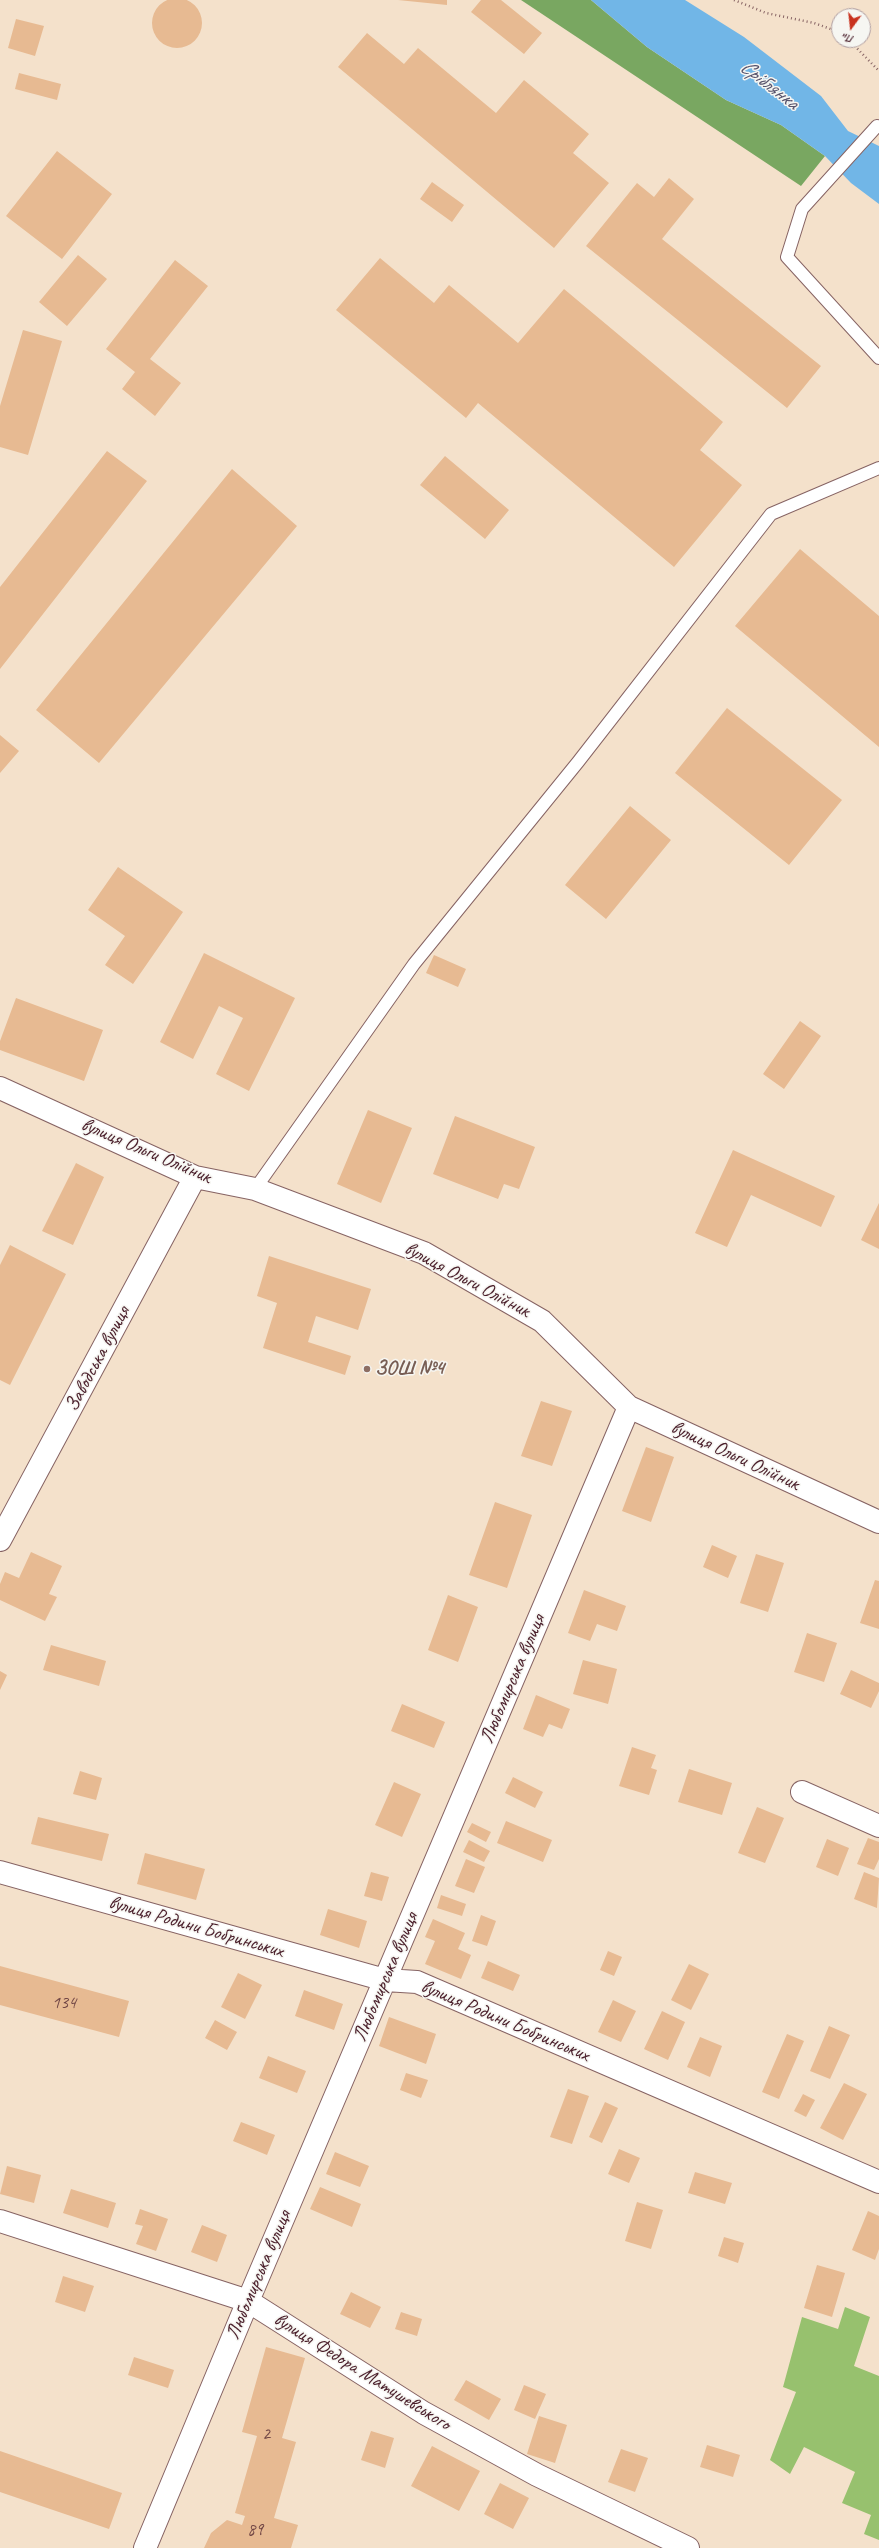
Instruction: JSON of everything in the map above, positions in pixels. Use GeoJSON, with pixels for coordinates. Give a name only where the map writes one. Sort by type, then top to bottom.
{"type":"FeatureCollection","features":[{"type":"Feature","properties":{"kind":"street","name":"вулиця Ольги Олійник"},"geometry":{"type":"LineString","coordinates":[[0,1088],[195,1177],[255,1189],[424,1253],[542,1321],[629,1407],[879,1522]]}},
{"type":"Feature","properties":{"kind":"street","name":"Заводська вулиця"},"geometry":{"type":"LineString","coordinates":[[0,1540],[195,1177]]}},
{"type":"Feature","properties":{"kind":"street","name":"Любомирська вулиця"},"geometry":{"type":"LineString","coordinates":[[145,2548],[248,2301],[629,1407]]}},
{"type":"Feature","properties":{"kind":"street"},"geometry":{"type":"LineString","coordinates":[[802,1792],[879,1826]]}},
{"type":"Feature","properties":{"kind":"street","name":"вулиця Родини Бобринських"},"geometry":{"type":"LineString","coordinates":[[0,1872],[385,1980],[417,1982],[879,2182]]}},
{"type":"Feature","properties":{"kind":"street","name":"вулиця Федора Матушевського"},"geometry":{"type":"LineString","coordinates":[[0,2221],[248,2301],[424,2412],[537,2475],[688,2548]]}},
{"type":"Feature","properties":{"kind":"lane"},"geometry":{"type":"LineString","coordinates":[[877,126],[802,209],[787,257],[879,358]]}},
{"type":"Feature","properties":{"kind":"lane"},"geometry":{"type":"LineString","coordinates":[[255,1189],[414,964],[578,762],[771,514],[879,468]]}},
{"type":"Feature","properties":{"kind":"path"},"geometry":{"type":"LineString","coordinates":[[734,0],[766,13],[814,23],[831,29]]}},
{"type":"Feature","properties":{"kind":"path"},"geometry":{"type":"LineString","coordinates":[[857,48],[879,71]]}},
{"type":"Feature","properties":{"kind":"green space"},"geometry":{"type":"Polygon","coordinates":[[[521,0],[591,0],[647,47],[726,100],[781,125],[825,156],[801,186],[521,0]]]}},
{"type":"Feature","properties":{"kind":"green space"},"geometry":{"type":"Polygon","coordinates":[[[845,2307],[870,2317],[854,2366],[879,2376],[879,2540],[864,2534],[871,2515],[842,2503],[855,2472],[804,2447],[790,2474],[770,2460],[796,2392],[783,2387],[802,2317],[838,2329],[845,2307]]]}},
{"type":"Feature","properties":{"kind":"water","name":"Сріблянка"},"geometry":{"type":"Polygon","coordinates":[[[591,0],[685,0],[744,37],[821,96],[848,131],[879,146],[879,204],[851,183],[825,156],[781,125],[726,100],[647,47],[591,0]]]}},
{"type":"Feature","properties":{"kind":"building"},"geometry":{"type":"Polygon","coordinates":[[[177,-2],[186,0],[197,9],[202,23],[200,32],[191,43],[177,48],[168,46],[157,37],[152,23],[154,14],[163,3],[177,-2]]]}},
{"type":"Feature","properties":{"kind":"building"},"geometry":{"type":"Polygon","coordinates":[[[398,0],[447,0],[447,5],[398,0]]]}},
{"type":"Feature","properties":{"kind":"building"},"geometry":{"type":"Polygon","coordinates":[[[481,0],[501,0],[542,33],[524,54],[471,12],[481,0]]]}},
{"type":"Feature","properties":{"kind":"building"},"geometry":{"type":"Polygon","coordinates":[[[16,19],[44,26],[35,56],[8,48],[16,19]]]}},
{"type":"Feature","properties":{"kind":"building"},"geometry":{"type":"Polygon","coordinates":[[[367,33],[404,64],[418,48],[496,113],[524,80],[589,134],[573,153],[609,183],[554,248],[338,67],[367,33]]]}},
{"type":"Feature","properties":{"kind":"building"},"geometry":{"type":"Polygon","coordinates":[[[19,73],[61,84],[57,100],[15,89],[19,73]]]}},
{"type":"Feature","properties":{"kind":"building"},"geometry":{"type":"Polygon","coordinates":[[[57,151],[112,194],[62,259],[6,216],[57,151]]]}},
{"type":"Feature","properties":{"kind":"building"},"geometry":{"type":"Polygon","coordinates":[[[669,178],[694,199],[662,239],[821,366],[787,408],[586,246],[637,183],[654,197],[669,178]]]}},
{"type":"Feature","properties":{"kind":"building"},"geometry":{"type":"Polygon","coordinates":[[[432,182],[464,205],[452,222],[420,199],[432,182]]]}},
{"type":"Feature","properties":{"kind":"building"},"geometry":{"type":"Polygon","coordinates":[[[78,255],[107,279],[67,326],[39,302],[78,255]]]}},
{"type":"Feature","properties":{"kind":"building"},"geometry":{"type":"Polygon","coordinates":[[[380,258],[434,303],[449,285],[518,343],[564,289],[723,422],[700,450],[742,485],[674,567],[478,403],[466,418],[336,310],[380,258]]]}},
{"type":"Feature","properties":{"kind":"building"},"geometry":{"type":"Polygon","coordinates":[[[175,260],[208,286],[150,359],[181,383],[155,416],[122,389],[135,372],[106,349],[175,260]]]}},
{"type":"Feature","properties":{"kind":"building"},"geometry":{"type":"Polygon","coordinates":[[[23,330],[62,341],[28,455],[0,447],[0,406],[23,330]]]}},
{"type":"Feature","properties":{"kind":"building"},"geometry":{"type":"Polygon","coordinates":[[[107,451],[147,481],[0,669],[0,587],[107,451]]]}},
{"type":"Feature","properties":{"kind":"building"},"geometry":{"type":"Polygon","coordinates":[[[445,456],[509,510],[485,539],[420,485],[445,456]]]}},
{"type":"Feature","properties":{"kind":"building"},"geometry":{"type":"Polygon","coordinates":[[[232,469],[297,526],[99,763],[36,710],[232,469]]]}},
{"type":"Feature","properties":{"kind":"building"},"geometry":{"type":"Polygon","coordinates":[[[800,549],[879,616],[879,747],[735,626],[800,549]]]}},
{"type":"Feature","properties":{"kind":"building"},"geometry":{"type":"Polygon","coordinates":[[[727,708],[842,800],[789,865],[675,773],[727,708]]]}},
{"type":"Feature","properties":{"kind":"building"},"geometry":{"type":"Polygon","coordinates":[[[0,735],[19,751],[0,773],[0,735]]]}},
{"type":"Feature","properties":{"kind":"building"},"geometry":{"type":"Polygon","coordinates":[[[630,806],[671,840],[606,919],[565,885],[630,806]]]}},
{"type":"Feature","properties":{"kind":"building"},"geometry":{"type":"Polygon","coordinates":[[[118,867],[183,912],[133,984],[105,965],[125,936],[88,910],[118,867]]]}},
{"type":"Feature","properties":{"kind":"building"},"geometry":{"type":"Polygon","coordinates":[[[204,953],[295,998],[249,1091],[216,1074],[243,1018],[219,1006],[193,1059],[160,1042],[204,953]]]}},
{"type":"Feature","properties":{"kind":"building"},"geometry":{"type":"Polygon","coordinates":[[[434,955],[466,969],[458,987],[426,973],[434,955]]]}},
{"type":"Feature","properties":{"kind":"building"},"geometry":{"type":"Polygon","coordinates":[[[16,998],[103,1030],[84,1081],[0,1050],[0,1041],[16,998]]]}},
{"type":"Feature","properties":{"kind":"building"},"geometry":{"type":"Polygon","coordinates":[[[800,1021],[821,1036],[784,1089],[763,1074],[800,1021]]]}},
{"type":"Feature","properties":{"kind":"building"},"geometry":{"type":"Polygon","coordinates":[[[368,1110],[412,1128],[381,1203],[337,1184],[368,1110]]]}},
{"type":"Feature","properties":{"kind":"building"},"geometry":{"type":"Polygon","coordinates":[[[455,1116],[535,1147],[519,1189],[504,1184],[498,1199],[433,1174],[455,1116]]]}},
{"type":"Feature","properties":{"kind":"building"},"geometry":{"type":"Polygon","coordinates":[[[733,1150],[835,1196],[821,1227],[751,1195],[727,1247],[695,1233],[733,1150]]]}},
{"type":"Feature","properties":{"kind":"building"},"geometry":{"type":"Polygon","coordinates":[[[76,1163],[104,1177],[73,1245],[42,1231],[76,1163]]]}},
{"type":"Feature","properties":{"kind":"building"},"geometry":{"type":"Polygon","coordinates":[[[879,1203],[879,1249],[861,1240],[879,1203]]]}},
{"type":"Feature","properties":{"kind":"building"},"geometry":{"type":"Polygon","coordinates":[[[10,1245],[66,1274],[10,1385],[0,1380],[0,1265],[10,1245]]]}},
{"type":"Feature","properties":{"kind":"building"},"geometry":{"type":"Polygon","coordinates":[[[269,1256],[371,1289],[358,1330],[316,1316],[308,1342],[351,1356],[345,1375],[263,1348],[277,1303],[257,1296],[269,1256]]]}},
{"type":"Feature","properties":{"kind":"building"},"geometry":{"type":"Polygon","coordinates":[[[541,1401],[572,1411],[552,1466],[521,1456],[541,1401]]]}},
{"type":"Feature","properties":{"kind":"building"},"geometry":{"type":"Polygon","coordinates":[[[646,1447],[674,1457],[651,1522],[622,1511],[646,1447]]]}},
{"type":"Feature","properties":{"kind":"building"},"geometry":{"type":"Polygon","coordinates":[[[495,1502],[532,1515],[507,1588],[469,1575],[495,1502]]]}},
{"type":"Feature","properties":{"kind":"building"},"geometry":{"type":"Polygon","coordinates":[[[712,1545],[737,1556],[728,1578],[703,1567],[712,1545]]]}},
{"type":"Feature","properties":{"kind":"building"},"geometry":{"type":"Polygon","coordinates":[[[31,1552],[62,1566],[49,1594],[57,1597],[45,1621],[0,1600],[0,1584],[5,1572],[19,1578],[31,1552]]]}},
{"type":"Feature","properties":{"kind":"building"},"geometry":{"type":"Polygon","coordinates":[[[756,1554],[784,1563],[768,1612],[740,1603],[756,1554]]]}},
{"type":"Feature","properties":{"kind":"building"},"geometry":{"type":"Polygon","coordinates":[[[875,1580],[879,1581],[879,1629],[860,1623],[875,1580]]]}},
{"type":"Feature","properties":{"kind":"building"},"geometry":{"type":"Polygon","coordinates":[[[584,1590],[626,1606],[617,1631],[597,1624],[590,1641],[568,1633],[584,1590]]]}},
{"type":"Feature","properties":{"kind":"building"},"geometry":{"type":"Polygon","coordinates":[[[448,1595],[478,1607],[458,1662],[428,1650],[448,1595]]]}},
{"type":"Feature","properties":{"kind":"building"},"geometry":{"type":"Polygon","coordinates":[[[807,1633],[837,1643],[824,1682],[794,1672],[807,1633]]]}},
{"type":"Feature","properties":{"kind":"building"},"geometry":{"type":"Polygon","coordinates":[[[51,1645],[106,1661],[99,1686],[43,1670],[51,1645]]]}},
{"type":"Feature","properties":{"kind":"building"},"geometry":{"type":"Polygon","coordinates":[[[583,1660],[617,1669],[608,1704],[573,1694],[583,1660]]]}},
{"type":"Feature","properties":{"kind":"building"},"geometry":{"type":"Polygon","coordinates":[[[851,1670],[879,1683],[879,1691],[871,1708],[840,1694],[851,1670]]]}},
{"type":"Feature","properties":{"kind":"building"},"geometry":{"type":"Polygon","coordinates":[[[0,1671],[7,1675],[0,1690],[0,1671]]]}},
{"type":"Feature","properties":{"kind":"building"},"geometry":{"type":"Polygon","coordinates":[[[536,1695],[570,1709],[562,1729],[549,1724],[543,1737],[523,1729],[536,1695]]]}},
{"type":"Feature","properties":{"kind":"building"},"geometry":{"type":"Polygon","coordinates":[[[402,1704],[445,1722],[434,1748],[391,1731],[402,1704]]]}},
{"type":"Feature","properties":{"kind":"building"},"geometry":{"type":"Polygon","coordinates":[[[632,1747],[656,1755],[651,1768],[657,1770],[649,1795],[619,1786],[632,1747]]]}},
{"type":"Feature","properties":{"kind":"building"},"geometry":{"type":"Polygon","coordinates":[[[689,1769],[732,1783],[722,1815],[678,1802],[689,1769]]]}},
{"type":"Feature","properties":{"kind":"building"},"geometry":{"type":"Polygon","coordinates":[[[80,1771],[102,1778],[96,1800],[73,1794],[80,1771]]]}},
{"type":"Feature","properties":{"kind":"building"},"geometry":{"type":"Polygon","coordinates":[[[513,1777],[543,1792],[535,1808],[505,1793],[513,1777]]]}},
{"type":"Feature","properties":{"kind":"building"},"geometry":{"type":"Polygon","coordinates":[[[394,1782],[421,1794],[402,1837],[375,1825],[394,1782]]]}},
{"type":"Feature","properties":{"kind":"building"},"geometry":{"type":"Polygon","coordinates":[[[757,1807],[784,1818],[765,1863],[738,1853],[757,1807]]]}},
{"type":"Feature","properties":{"kind":"building"},"geometry":{"type":"Polygon","coordinates":[[[38,1817],[109,1834],[102,1861],[31,1844],[38,1817]]]}},
{"type":"Feature","properties":{"kind":"building"},"geometry":{"type":"Polygon","coordinates":[[[506,1821],[552,1840],[543,1862],[497,1843],[506,1821]]]}},
{"type":"Feature","properties":{"kind":"building"},"geometry":{"type":"Polygon","coordinates":[[[472,1823],[491,1832],[486,1842],[467,1832],[472,1823]]]}},
{"type":"Feature","properties":{"kind":"building"},"geometry":{"type":"Polygon","coordinates":[[[868,1838],[879,1842],[879,1859],[874,1870],[857,1864],[868,1838]]]}},
{"type":"Feature","properties":{"kind":"building"},"geometry":{"type":"Polygon","coordinates":[[[827,1839],[849,1848],[838,1876],[816,1867],[827,1839]]]}},
{"type":"Feature","properties":{"kind":"building"},"geometry":{"type":"Polygon","coordinates":[[[469,1840],[490,1851],[484,1862],[463,1852],[469,1840]]]}},
{"type":"Feature","properties":{"kind":"building"},"geometry":{"type":"Polygon","coordinates":[[[145,1853],[205,1869],[196,1900],[137,1884],[145,1853]]]}},
{"type":"Feature","properties":{"kind":"building"},"geometry":{"type":"Polygon","coordinates":[[[466,1859],[485,1867],[474,1893],[455,1886],[466,1859]]]}},
{"type":"Feature","properties":{"kind":"building"},"geometry":{"type":"Polygon","coordinates":[[[371,1872],[389,1877],[382,1901],[364,1896],[371,1872]]]}},
{"type":"Feature","properties":{"kind":"building"},"geometry":{"type":"Polygon","coordinates":[[[864,1872],[879,1878],[877,1908],[854,1899],[864,1872]]]}},
{"type":"Feature","properties":{"kind":"building"},"geometry":{"type":"Polygon","coordinates":[[[441,1895],[466,1904],[462,1916],[437,1908],[441,1895]]]}},
{"type":"Feature","properties":{"kind":"building"},"geometry":{"type":"Polygon","coordinates":[[[328,1909],[367,1921],[359,1948],[320,1935],[328,1909]]]}},
{"type":"Feature","properties":{"kind":"building"},"geometry":{"type":"Polygon","coordinates":[[[481,1915],[496,1921],[487,1946],[472,1941],[481,1915]]]}},
{"type":"Feature","properties":{"kind":"building"},"geometry":{"type":"Polygon","coordinates":[[[433,1919],[465,1933],[458,1949],[471,1955],[461,1979],[425,1964],[435,1941],[425,1937],[433,1919]]]}},
{"type":"Feature","properties":{"kind":"building"},"geometry":{"type":"Polygon","coordinates":[[[608,1951],[622,1957],[614,1976],[600,1970],[608,1951]]]}},
{"type":"Feature","properties":{"kind":"building"},"geometry":{"type":"Polygon","coordinates":[[[488,1961],[520,1975],[513,1991],[481,1978],[488,1961]]]}},
{"type":"Feature","properties":{"kind":"building"},"geometry":{"type":"Polygon","coordinates":[[[689,1964],[709,1974],[691,2010],[671,2000],[689,1964]]]}},
{"type":"Feature","properties":{"kind":"building"},"geometry":{"type":"Polygon","coordinates":[[[0,1966],[129,2001],[119,2037],[0,2005],[0,1966]]]}},
{"type":"Feature","properties":{"kind":"building"},"geometry":{"type":"Polygon","coordinates":[[[238,1973],[262,1985],[245,2019],[221,2007],[238,1973]]]}},
{"type":"Feature","properties":{"kind":"building"},"geometry":{"type":"Polygon","coordinates":[[[304,1990],[343,2004],[334,2030],[295,2016],[304,1990]]]}},
{"type":"Feature","properties":{"kind":"building"},"geometry":{"type":"Polygon","coordinates":[[[613,2000],[636,2011],[621,2042],[598,2032],[613,2000]]]}},
{"type":"Feature","properties":{"kind":"building"},"geometry":{"type":"Polygon","coordinates":[[[662,2011],[685,2022],[668,2060],[644,2049],[662,2011]]]}},
{"type":"Feature","properties":{"kind":"building"},"geometry":{"type":"Polygon","coordinates":[[[389,2017],[436,2034],[426,2064],[379,2046],[389,2017]]]}},
{"type":"Feature","properties":{"kind":"building"},"geometry":{"type":"Polygon","coordinates":[[[215,2020],[237,2032],[227,2050],[205,2038],[215,2020]]]}},
{"type":"Feature","properties":{"kind":"building"},"geometry":{"type":"Polygon","coordinates":[[[829,2026],[850,2035],[830,2079],[810,2071],[829,2026]]]}},
{"type":"Feature","properties":{"kind":"building"},"geometry":{"type":"Polygon","coordinates":[[[787,2034],[804,2041],[779,2099],[762,2092],[787,2034]]]}},
{"type":"Feature","properties":{"kind":"building"},"geometry":{"type":"Polygon","coordinates":[[[700,2037],[722,2046],[710,2077],[687,2067],[700,2037]]]}},
{"type":"Feature","properties":{"kind":"building"},"geometry":{"type":"Polygon","coordinates":[[[268,2056],[306,2071],[297,2093],[259,2078],[268,2056]]]}},
{"type":"Feature","properties":{"kind":"building"},"geometry":{"type":"Polygon","coordinates":[[[406,2073],[428,2080],[421,2098],[400,2090],[406,2073]]]}},
{"type":"Feature","properties":{"kind":"building"},"geometry":{"type":"Polygon","coordinates":[[[844,2083],[867,2094],[843,2140],[820,2128],[844,2083]]]}},
{"type":"Feature","properties":{"kind":"building"},"geometry":{"type":"Polygon","coordinates":[[[568,2089],[589,2096],[572,2144],[550,2137],[568,2089]]]}},
{"type":"Feature","properties":{"kind":"building"},"geometry":{"type":"Polygon","coordinates":[[[803,2094],[815,2100],[806,2117],[794,2111],[803,2094]]]}},
{"type":"Feature","properties":{"kind":"building"},"geometry":{"type":"Polygon","coordinates":[[[605,2102],[618,2108],[602,2143],[589,2137],[605,2102]]]}},
{"type":"Feature","properties":{"kind":"building"},"geometry":{"type":"Polygon","coordinates":[[[241,2122],[275,2135],[267,2155],[233,2141],[241,2122]]]}},
{"type":"Feature","properties":{"kind":"building"},"geometry":{"type":"Polygon","coordinates":[[[619,2149],[640,2158],[629,2183],[608,2174],[619,2149]]]}},
{"type":"Feature","properties":{"kind":"building"},"geometry":{"type":"Polygon","coordinates":[[[335,2152],[369,2166],[360,2187],[326,2174],[335,2152]]]}},
{"type":"Feature","properties":{"kind":"building"},"geometry":{"type":"Polygon","coordinates":[[[7,2166],[41,2175],[34,2203],[0,2194],[7,2166]]]}},
{"type":"Feature","properties":{"kind":"building"},"geometry":{"type":"Polygon","coordinates":[[[695,2172],[732,2183],[725,2204],[688,2193],[695,2172]]]}},
{"type":"Feature","properties":{"kind":"building"},"geometry":{"type":"Polygon","coordinates":[[[320,2187],[361,2204],[352,2227],[310,2209],[320,2187]]]}},
{"type":"Feature","properties":{"kind":"building"},"geometry":{"type":"Polygon","coordinates":[[[71,2189],[116,2203],[108,2228],[63,2213],[71,2189]]]}},
{"type":"Feature","properties":{"kind":"building"},"geometry":{"type":"Polygon","coordinates":[[[637,2202],[663,2210],[651,2249],[625,2241],[637,2202]]]}},
{"type":"Feature","properties":{"kind":"building"},"geometry":{"type":"Polygon","coordinates":[[[140,2209],[168,2219],[156,2251],[136,2244],[143,2226],[135,2224],[140,2209]]]}},
{"type":"Feature","properties":{"kind":"building"},"geometry":{"type":"Polygon","coordinates":[[[868,2211],[879,2216],[879,2249],[875,2260],[852,2250],[868,2211]]]}},
{"type":"Feature","properties":{"kind":"building"},"geometry":{"type":"Polygon","coordinates":[[[202,2225],[227,2235],[217,2262],[191,2252],[202,2225]]]}},
{"type":"Feature","properties":{"kind":"building"},"geometry":{"type":"Polygon","coordinates":[[[724,2237],[744,2243],[738,2263],[718,2256],[724,2237]]]}},
{"type":"Feature","properties":{"kind":"building"},"geometry":{"type":"Polygon","coordinates":[[[817,2265],[845,2273],[832,2317],[804,2308],[817,2265]]]}},
{"type":"Feature","properties":{"kind":"building"},"geometry":{"type":"Polygon","coordinates":[[[63,2276],[94,2286],[85,2312],[55,2302],[63,2276]]]}},
{"type":"Feature","properties":{"kind":"building"},"geometry":{"type":"Polygon","coordinates":[[[351,2292],[381,2307],[370,2328],[340,2314],[351,2292]]]}},
{"type":"Feature","properties":{"kind":"building"},"geometry":{"type":"Polygon","coordinates":[[[401,2312],[422,2319],[417,2336],[395,2329],[401,2312]]]}},
{"type":"Feature","properties":{"kind":"building"},"geometry":{"type":"Polygon","coordinates":[[[266,2347],[305,2358],[282,2438],[296,2442],[274,2518],[298,2525],[291,2548],[204,2548],[211,2533],[227,2520],[242,2525],[245,2516],[235,2513],[257,2436],[242,2432],[266,2347]]]}},
{"type":"Feature","properties":{"kind":"building"},"geometry":{"type":"Polygon","coordinates":[[[134,2357],[174,2370],[168,2388],[128,2375],[134,2357]]]}},
{"type":"Feature","properties":{"kind":"building"},"geometry":{"type":"Polygon","coordinates":[[[466,2380],[501,2399],[489,2420],[454,2400],[466,2380]]]}},
{"type":"Feature","properties":{"kind":"building"},"geometry":{"type":"Polygon","coordinates":[[[524,2385],[546,2394],[535,2419],[514,2410],[524,2385]]]}},
{"type":"Feature","properties":{"kind":"building"},"geometry":{"type":"Polygon","coordinates":[[[539,2416],[567,2425],[555,2463],[527,2454],[539,2416]]]}},
{"type":"Feature","properties":{"kind":"building"},"geometry":{"type":"Polygon","coordinates":[[[371,2431],[394,2438],[385,2468],[361,2460],[371,2431]]]}},
{"type":"Feature","properties":{"kind":"building"},"geometry":{"type":"Polygon","coordinates":[[[707,2445],[740,2455],[733,2477],[700,2467],[707,2445]]]}},
{"type":"Feature","properties":{"kind":"building"},"geometry":{"type":"Polygon","coordinates":[[[432,2446],[480,2471],[459,2511],[411,2486],[432,2446]]]}},
{"type":"Feature","properties":{"kind":"building"},"geometry":{"type":"Polygon","coordinates":[[[621,2449],[648,2458],[635,2492],[608,2482],[621,2449]]]}},
{"type":"Feature","properties":{"kind":"building"},"geometry":{"type":"Polygon","coordinates":[[[0,2451],[122,2493],[109,2529],[0,2492],[0,2451]]]}},
{"type":"Feature","properties":{"kind":"building"},"geometry":{"type":"Polygon","coordinates":[[[500,2483],[529,2498],[513,2529],[484,2514],[500,2483]]]}},
{"type":"Feature","properties":{"kind":"place","name":"ЗОШ №4"},"geometry":{"type":"Point","coordinates":[367,1369]}}]}
